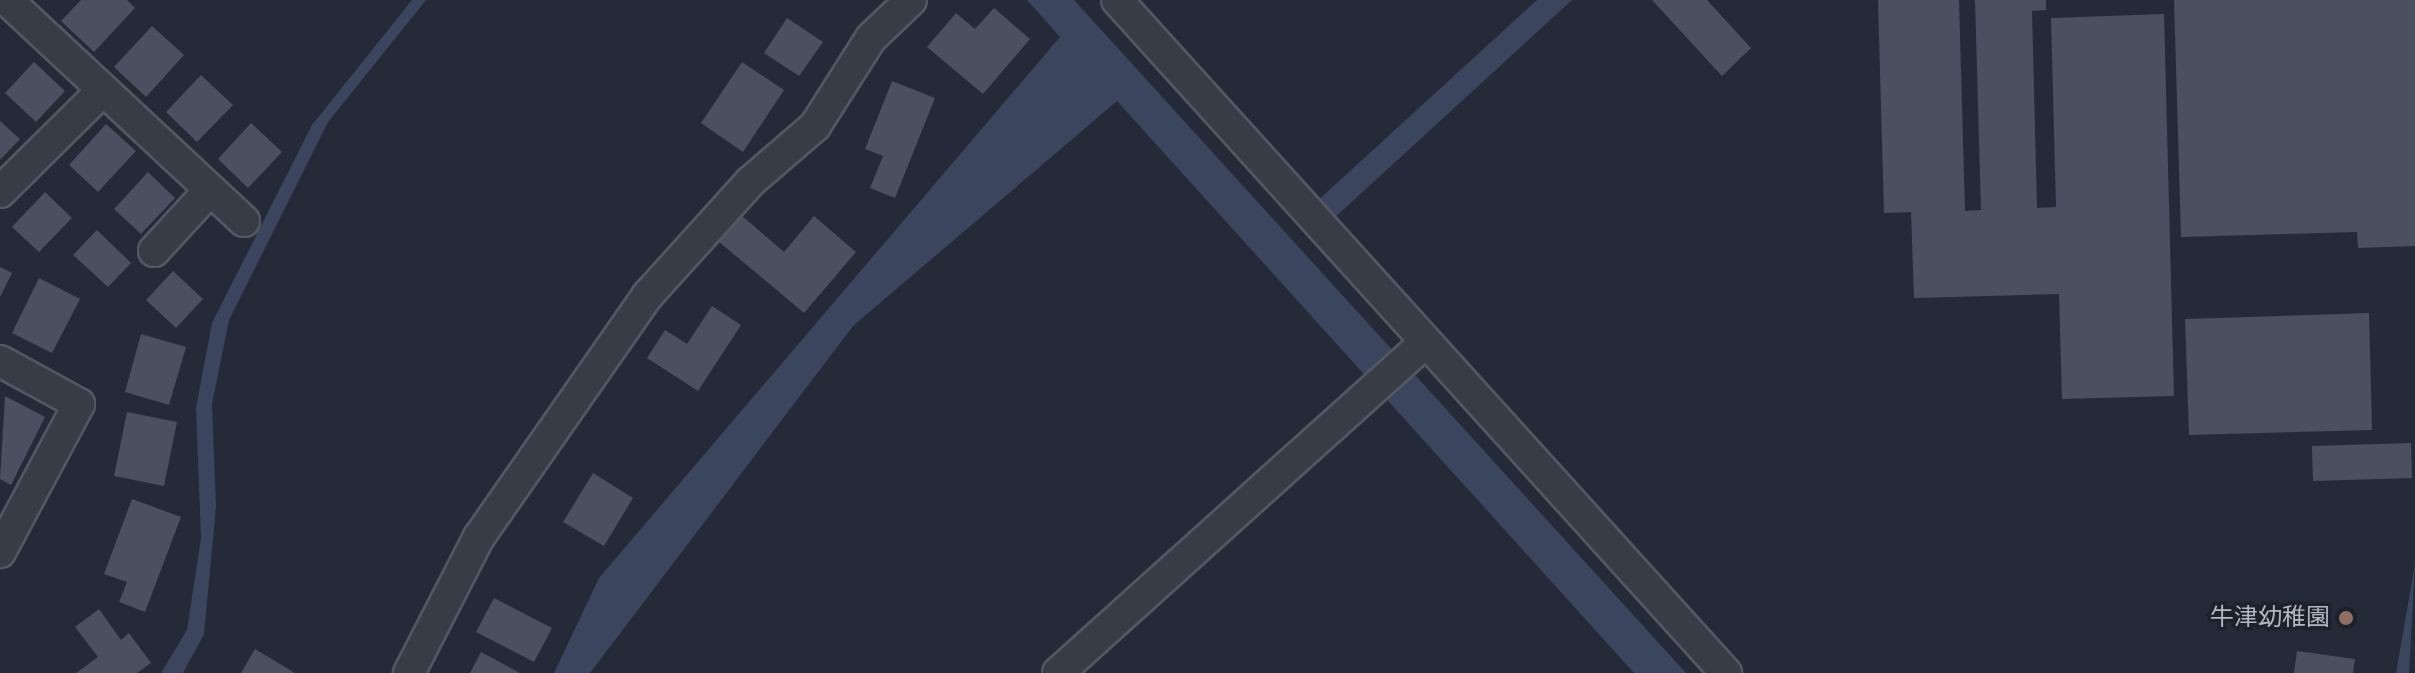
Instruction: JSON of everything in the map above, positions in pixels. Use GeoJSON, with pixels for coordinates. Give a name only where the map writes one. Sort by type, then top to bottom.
{"type":"FeatureCollection","features":[{"type":"Feature","properties":{"kind":"street"},"geometry":{"type":"LineString","coordinates":[[7,0],[244,221]]}},
{"type":"Feature","properties":{"kind":"street"},"geometry":{"type":"LineString","coordinates":[[409,673],[479,537],[648,295],[750,182],[815,126],[871,38],[911,0]]}},
{"type":"Feature","properties":{"kind":"street"},"geometry":{"type":"LineString","coordinates":[[1117,0],[1726,673]]}},
{"type":"Feature","properties":{"kind":"street"},"geometry":{"type":"LineString","coordinates":[[0,192],[103,90]]}},
{"type":"Feature","properties":{"kind":"street"},"geometry":{"type":"LineString","coordinates":[[154,251],[210,190]]}},
{"type":"Feature","properties":{"kind":"street"},"geometry":{"type":"LineString","coordinates":[[1058,673],[1426,342]]}},
{"type":"Feature","properties":{"kind":"street"},"geometry":{"type":"LineString","coordinates":[[0,361],[79,404],[0,552]]}},
{"type":"Feature","properties":{"kind":"water"},"geometry":{"type":"Polygon","coordinates":[[[412,0],[426,0],[328,122],[229,320],[212,404],[216,507],[204,634],[183,673],[161,673],[187,630],[201,538],[196,408],[212,323],[312,125],[412,0]]]}},
{"type":"Feature","properties":{"kind":"water"},"geometry":{"type":"Polygon","coordinates":[[[1027,0],[1074,0],[1686,673],[1634,673],[1117,101],[853,326],[590,673],[554,673],[599,578],[1060,37],[1027,0]]]}},
{"type":"Feature","properties":{"kind":"water"},"geometry":{"type":"Polygon","coordinates":[[[1537,0],[1572,0],[1332,220],[1315,203],[1537,0]]]}},
{"type":"Feature","properties":{"kind":"water"},"geometry":{"type":"Polygon","coordinates":[[[2415,564],[2409,673],[2396,673],[2415,564]]]}},
{"type":"Feature","properties":{"kind":"building"},"geometry":{"type":"Polygon","coordinates":[[[81,0],[127,0],[135,8],[94,52],[61,21],[81,0]]]}},
{"type":"Feature","properties":{"kind":"building"},"geometry":{"type":"Polygon","coordinates":[[[1652,0],[1707,0],[1751,48],[1722,76],[1652,0]]]}},
{"type":"Feature","properties":{"kind":"building"},"geometry":{"type":"Polygon","coordinates":[[[1878,0],[1959,0],[1965,211],[1981,210],[1975,0],[2046,0],[2046,10],[2032,11],[2037,208],[2056,207],[2051,18],[2164,14],[2174,396],[2062,399],[2059,294],[1914,298],[1911,212],[1884,213],[1878,0]]]}},
{"type":"Feature","properties":{"kind":"building"},"geometry":{"type":"Polygon","coordinates":[[[2174,0],[2415,0],[2415,246],[2358,248],[2357,232],[2181,237],[2174,0]]]}},
{"type":"Feature","properties":{"kind":"building"},"geometry":{"type":"Polygon","coordinates":[[[994,8],[1030,39],[983,94],[927,47],[956,13],[975,29],[994,8]]]}},
{"type":"Feature","properties":{"kind":"building"},"geometry":{"type":"Polygon","coordinates":[[[787,18],[823,42],[799,76],[764,53],[787,18]]]}},
{"type":"Feature","properties":{"kind":"building"},"geometry":{"type":"Polygon","coordinates":[[[152,26],[184,55],[146,97],[114,67],[152,26]]]}},
{"type":"Feature","properties":{"kind":"building"},"geometry":{"type":"Polygon","coordinates":[[[34,62],[65,91],[36,122],[5,93],[34,62]]]}},
{"type":"Feature","properties":{"kind":"building"},"geometry":{"type":"Polygon","coordinates":[[[742,62],[784,90],[743,152],[701,123],[742,62]]]}},
{"type":"Feature","properties":{"kind":"building"},"geometry":{"type":"Polygon","coordinates":[[[201,75],[233,105],[197,142],[166,112],[201,75]]]}},
{"type":"Feature","properties":{"kind":"building"},"geometry":{"type":"Polygon","coordinates":[[[892,81],[935,98],[895,198],[870,188],[883,156],[865,149],[892,81]]]}},
{"type":"Feature","properties":{"kind":"building"},"geometry":{"type":"Polygon","coordinates":[[[0,121],[20,139],[0,160],[0,121]]]}},
{"type":"Feature","properties":{"kind":"building"},"geometry":{"type":"Polygon","coordinates":[[[251,123],[282,152],[248,188],[218,159],[251,123]]]}},
{"type":"Feature","properties":{"kind":"building"},"geometry":{"type":"Polygon","coordinates":[[[106,124],[136,151],[98,192],[69,165],[106,124]]]}},
{"type":"Feature","properties":{"kind":"building"},"geometry":{"type":"Polygon","coordinates":[[[148,172],[175,198],[141,234],[114,209],[148,172]]]}},
{"type":"Feature","properties":{"kind":"building"},"geometry":{"type":"Polygon","coordinates":[[[45,192],[72,218],[39,252],[12,227],[45,192]]]}},
{"type":"Feature","properties":{"kind":"building"},"geometry":{"type":"Polygon","coordinates":[[[741,215],[784,252],[814,216],[856,252],[804,313],[718,241],[741,215]]]}},
{"type":"Feature","properties":{"kind":"building"},"geometry":{"type":"Polygon","coordinates":[[[97,230],[131,263],[108,287],[73,255],[97,230]]]}},
{"type":"Feature","properties":{"kind":"building"},"geometry":{"type":"Polygon","coordinates":[[[0,267],[12,273],[0,297],[0,267]]]}},
{"type":"Feature","properties":{"kind":"building"},"geometry":{"type":"Polygon","coordinates":[[[173,271],[203,299],[176,328],[146,300],[173,271]]]}},
{"type":"Feature","properties":{"kind":"building"},"geometry":{"type":"Polygon","coordinates":[[[39,278],[80,299],[52,353],[12,333],[39,278]]]}},
{"type":"Feature","properties":{"kind":"building"},"geometry":{"type":"Polygon","coordinates":[[[712,306],[741,325],[698,391],[647,358],[665,330],[687,344],[712,306]]]}},
{"type":"Feature","properties":{"kind":"building"},"geometry":{"type":"Polygon","coordinates":[[[2369,313],[2372,430],[2189,435],[2185,319],[2369,313]]]}},
{"type":"Feature","properties":{"kind":"building"},"geometry":{"type":"Polygon","coordinates":[[[141,334],[186,347],[169,405],[125,392],[141,334]]]}},
{"type":"Feature","properties":{"kind":"building"},"geometry":{"type":"Polygon","coordinates":[[[5,396],[45,417],[11,485],[0,479],[5,396]]]}},
{"type":"Feature","properties":{"kind":"building"},"geometry":{"type":"Polygon","coordinates":[[[127,412],[177,422],[164,486],[114,476],[127,412]]]}},
{"type":"Feature","properties":{"kind":"building"},"geometry":{"type":"Polygon","coordinates":[[[2411,443],[2412,478],[2313,481],[2312,446],[2411,443]]]}},
{"type":"Feature","properties":{"kind":"building"},"geometry":{"type":"Polygon","coordinates":[[[593,473],[633,498],[604,546],[563,522],[593,473]]]}},
{"type":"Feature","properties":{"kind":"building"},"geometry":{"type":"Polygon","coordinates":[[[132,499],[181,517],[145,612],[119,602],[127,582],[104,574],[132,499]]]}},
{"type":"Feature","properties":{"kind":"building"},"geometry":{"type":"Polygon","coordinates":[[[494,598],[552,628],[534,662],[476,632],[494,598]]]}},
{"type":"Feature","properties":{"kind":"building"},"geometry":{"type":"Polygon","coordinates":[[[99,609],[121,640],[129,633],[151,663],[137,673],[76,673],[98,657],[75,627],[99,609]]]}},
{"type":"Feature","properties":{"kind":"building"},"geometry":{"type":"Polygon","coordinates":[[[255,649],[295,673],[241,673],[255,649]]]}},
{"type":"Feature","properties":{"kind":"building"},"geometry":{"type":"Polygon","coordinates":[[[2297,651],[2355,659],[2353,673],[2294,673],[2297,651]]]}},
{"type":"Feature","properties":{"kind":"building"},"geometry":{"type":"Polygon","coordinates":[[[481,652],[520,673],[470,673],[481,652]]]}},
{"type":"Feature","properties":{"kind":"place","name":"牛津幼稚園"},"geometry":{"type":"Point","coordinates":[2346,618]}}]}
